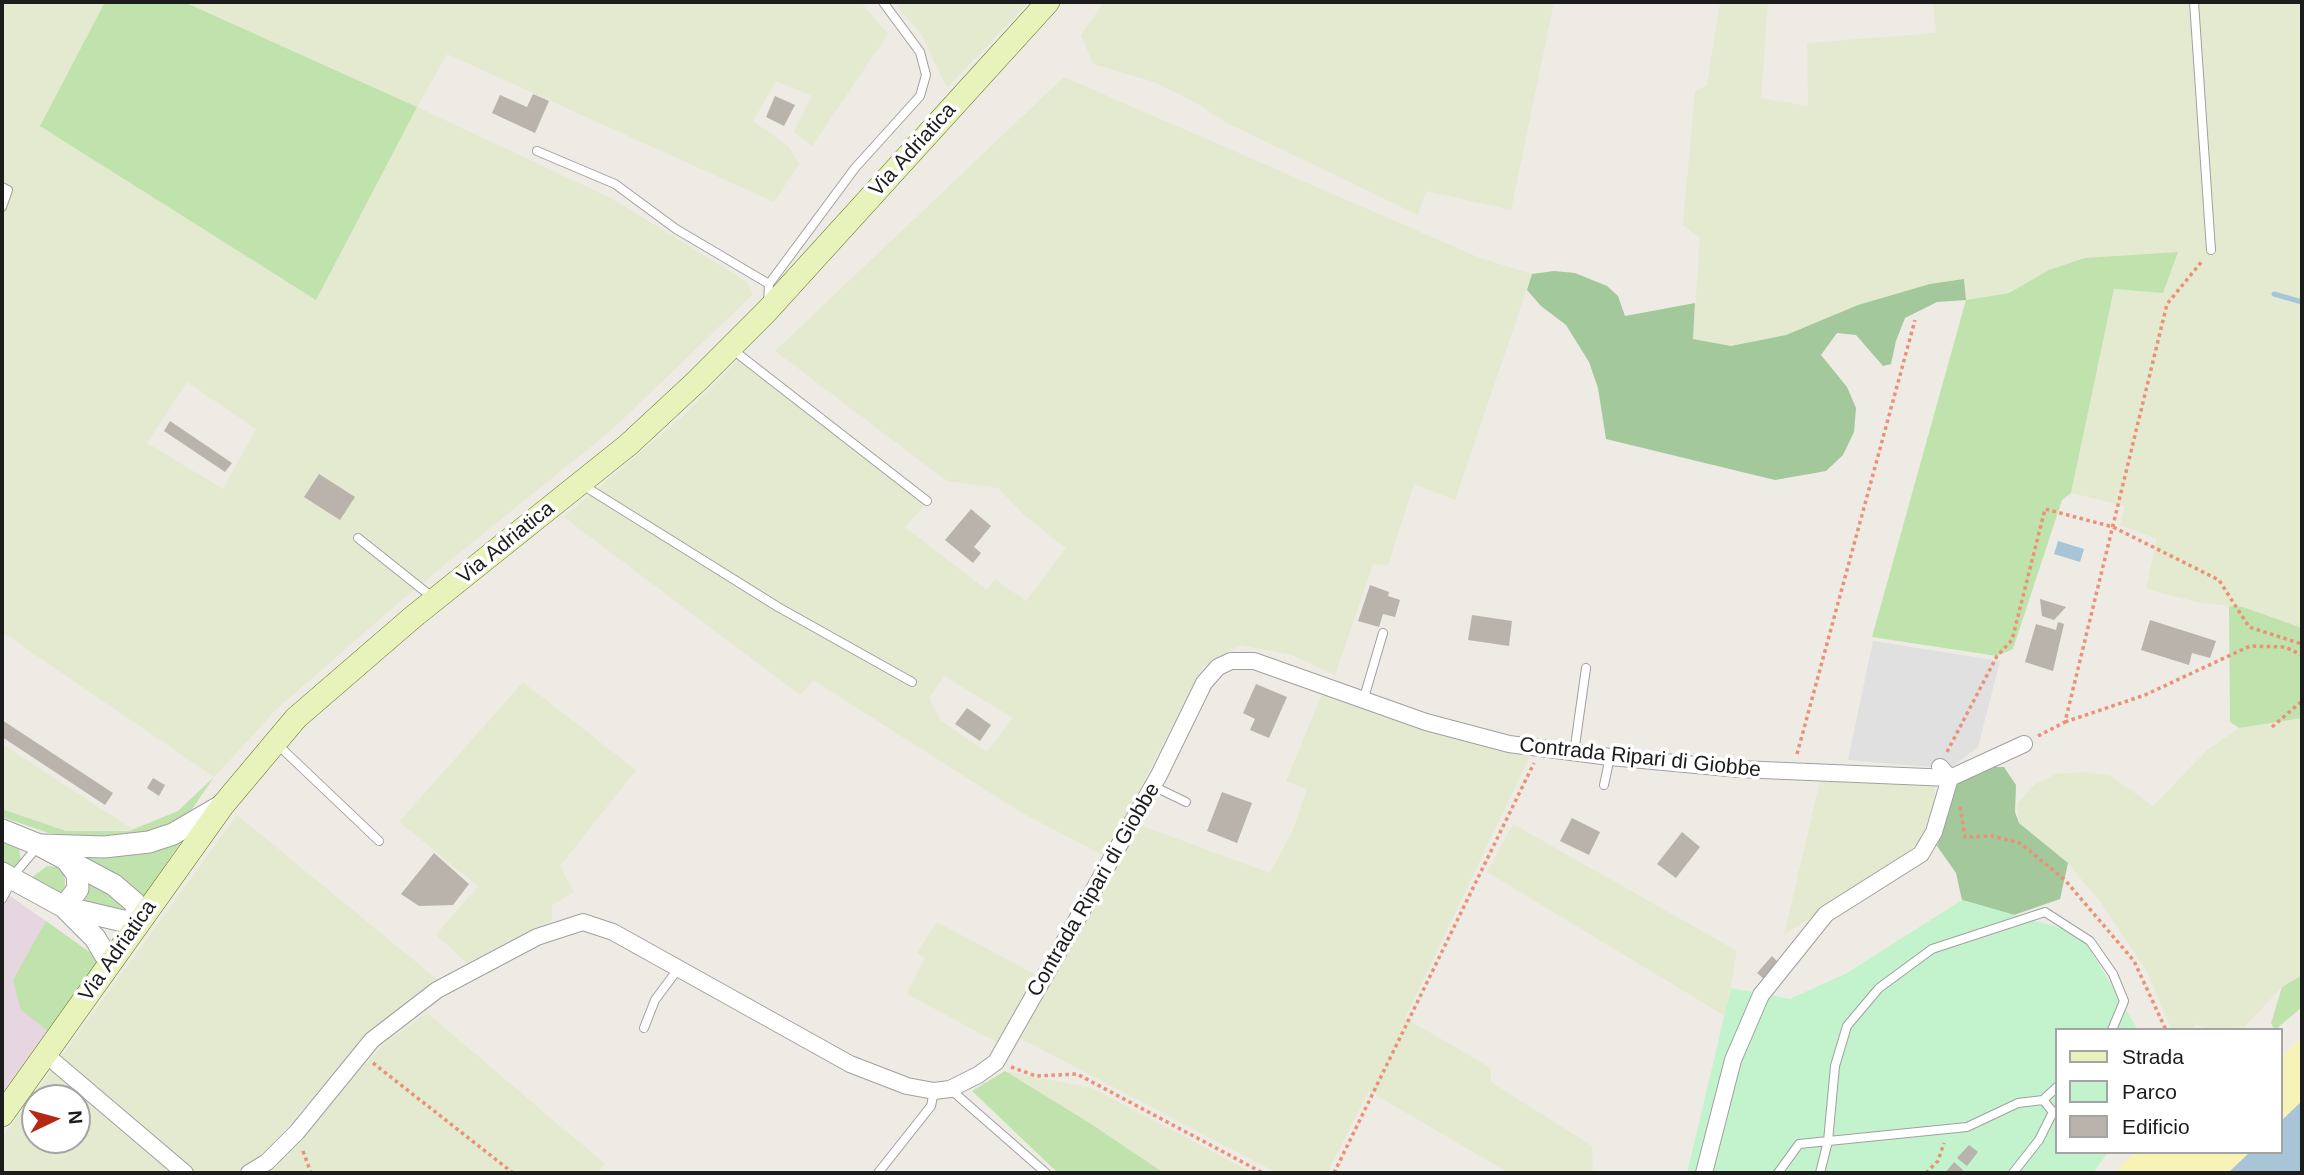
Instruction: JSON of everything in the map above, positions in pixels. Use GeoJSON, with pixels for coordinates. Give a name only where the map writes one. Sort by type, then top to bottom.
{"type":"FeatureCollection","features":[{"type":"Feature","properties":{"kind":"main road","name":"Via Adriatica"},"geometry":{"type":"LineString","coordinates":[[2,1115],[223,805],[275,742],[344,674],[628,445],[730,348],[767,311],[1048,2]]}},
{"type":"Feature","properties":{"kind":"street","name":"Contrada Ripari di Giobbe"},"geometry":{"type":"LineString","coordinates":[[942,1090],[996,1062],[1153,786],[1205,683],[1218,667],[1231,661],[1254,661],[1363,701],[1485,738],[1610,757],[1792,772],[1946,777],[2024,744]]}},
{"type":"Feature","properties":{"kind":"street"},"geometry":{"type":"LineString","coordinates":[[1704,1173],[1734,1060],[1761,995],[1826,914],[1921,854],[1934,832],[1946,777]]}},
{"type":"Feature","properties":{"kind":"street"},"geometry":{"type":"LineString","coordinates":[[38,845],[104,847],[139,844],[173,834],[223,805]]}},
{"type":"Feature","properties":{"kind":"street"},"geometry":{"type":"LineString","coordinates":[[2,830],[38,845],[128,896],[140,911],[140,920],[123,921],[64,907],[7,876]]}},
{"type":"Feature","properties":{"kind":"street"},"geometry":{"type":"LineString","coordinates":[[64,907],[78,889],[77,874],[68,862]]}},
{"type":"Feature","properties":{"kind":"street"},"geometry":{"type":"LineString","coordinates":[[64,907],[94,938],[107,958],[108,966]]}},
{"type":"Feature","properties":{"kind":"street"},"geometry":{"type":"LineString","coordinates":[[249,1173],[267,1162],[297,1132],[372,1040],[437,990],[537,937],[583,922],[613,932],[850,1063],[908,1087],[942,1090]]}},
{"type":"Feature","properties":{"kind":"street"},"geometry":{"type":"LineString","coordinates":[[46,1054],[185,1173]]}},
{"type":"Feature","properties":{"kind":"lane"},"geometry":{"type":"LineString","coordinates":[[767,311],[769,284],[855,168],[920,96],[926,75],[920,52],[883,2]]}},
{"type":"Feature","properties":{"kind":"lane"},"geometry":{"type":"LineString","coordinates":[[2194,2],[2211,250]]}},
{"type":"Feature","properties":{"kind":"lane"},"geometry":{"type":"LineString","coordinates":[[537,151],[615,184],[676,229],[769,284]]}},
{"type":"Feature","properties":{"kind":"lane"},"geometry":{"type":"LineString","coordinates":[[2,187],[8,190],[2,207]]}},
{"type":"Feature","properties":{"kind":"lane"},"geometry":{"type":"LineString","coordinates":[[730,348],[927,501]]}},
{"type":"Feature","properties":{"kind":"lane"},"geometry":{"type":"LineString","coordinates":[[580,483],[778,607],[912,682]]}},
{"type":"Feature","properties":{"kind":"lane"},"geometry":{"type":"LineString","coordinates":[[358,538],[435,599]]}},
{"type":"Feature","properties":{"kind":"lane"},"geometry":{"type":"LineString","coordinates":[[1363,701],[1383,633]]}},
{"type":"Feature","properties":{"kind":"lane"},"geometry":{"type":"LineString","coordinates":[[1574,753],[1586,668]]}},
{"type":"Feature","properties":{"kind":"lane"},"geometry":{"type":"LineString","coordinates":[[275,742],[379,841]]}},
{"type":"Feature","properties":{"kind":"lane"},"geometry":{"type":"LineString","coordinates":[[1604,785],[1610,757]]}},
{"type":"Feature","properties":{"kind":"lane"},"geometry":{"type":"LineString","coordinates":[[1153,786],[1186,802]]}},
{"type":"Feature","properties":{"kind":"lane"},"geometry":{"type":"LineString","coordinates":[[2,899],[7,876],[38,845]]}},
{"type":"Feature","properties":{"kind":"lane"},"geometry":{"type":"LineString","coordinates":[[1820,1173],[1828,1141],[1835,1066],[1847,1026],[1879,988],[1932,949],[2045,912],[2090,942],[2113,974],[2124,1001],[2113,1028]]}},
{"type":"Feature","properties":{"kind":"lane"},"geometry":{"type":"LineString","coordinates":[[644,1028],[655,1000],[678,969]]}},
{"type":"Feature","properties":{"kind":"lane"},"geometry":{"type":"LineString","coordinates":[[1778,1173],[1799,1144],[1967,1127],[2018,1103],[2043,1100],[2056,1088]]}},
{"type":"Feature","properties":{"kind":"lane"},"geometry":{"type":"LineString","coordinates":[[878,1173],[942,1090],[1046,1173]]}},
{"type":"Feature","properties":{"kind":"lane"},"geometry":{"type":"LineString","coordinates":[[2013,1173],[2039,1140],[2053,1112],[2043,1100]]}},
{"type":"Feature","properties":{"kind":"path"},"geometry":{"type":"LineString","coordinates":[[2065,722],[2167,304],[2211,250]]}},
{"type":"Feature","properties":{"kind":"path"},"geometry":{"type":"LineString","coordinates":[[1792,772],[1915,320]]}},
{"type":"Feature","properties":{"kind":"path"},"geometry":{"type":"LineString","coordinates":[[2165,1028],[2134,961],[2064,880],[2020,843],[1992,836],[1965,838],[1957,790],[1946,777],[1997,656],[2012,640],[2045,509],[2113,527],[2219,580],[2249,626],[2302,643]]}},
{"type":"Feature","properties":{"kind":"path"},"geometry":{"type":"LineString","coordinates":[[2024,744],[2065,722],[2145,695],[2250,646],[2285,647],[2302,655]]}},
{"type":"Feature","properties":{"kind":"path"},"geometry":{"type":"LineString","coordinates":[[2272,727],[2302,702]]}},
{"type":"Feature","properties":{"kind":"path"},"geometry":{"type":"LineString","coordinates":[[1334,1173],[1541,748]]}},
{"type":"Feature","properties":{"kind":"path"},"geometry":{"type":"LineString","coordinates":[[361,1053],[513,1173]]}},
{"type":"Feature","properties":{"kind":"path"},"geometry":{"type":"LineString","coordinates":[[996,1062],[1036,1076],[1077,1074],[1263,1173]]}},
{"type":"Feature","properties":{"kind":"path"},"geometry":{"type":"LineString","coordinates":[[1926,1173],[1938,1161],[1948,1128]]}},
{"type":"Feature","properties":{"kind":"path"},"geometry":{"type":"LineString","coordinates":[[297,1132],[311,1173]]}},
{"type":"Feature","properties":{"kind":"shaded area"},"geometry":{"type":"Polygon","coordinates":[[[1873,641],[2000,661],[1978,747],[1953,766],[1930,767],[1848,760],[1873,641]]]}},
{"type":"Feature","properties":{"kind":"shaded area"},"geometry":{"type":"Polygon","coordinates":[[[2,890],[99,959],[2,1095],[2,890]]]}},
{"type":"Feature","properties":{"kind":"green space"},"geometry":{"type":"Polygon","coordinates":[[[2,2],[105,2],[40,126],[210,15],[184,2],[861,2],[888,34],[812,146],[794,132],[812,96],[776,81],[753,121],[789,147],[799,164],[774,202],[447,54],[417,107],[611,198],[747,282],[753,294],[615,427],[404,598],[279,707],[214,777],[2,632],[2,2]],[[187,382],[147,443],[223,489],[256,429],[187,382]]]}},
{"type":"Feature","properties":{"kind":"green space"},"geometry":{"type":"Polygon","coordinates":[[[105,2],[184,2],[417,107],[316,300],[40,126],[105,2]]]}},
{"type":"Feature","properties":{"kind":"green space"},"geometry":{"type":"Polygon","coordinates":[[[893,2],[1029,2],[947,88],[922,35],[893,2]]]}},
{"type":"Feature","properties":{"kind":"green space"},"geometry":{"type":"Polygon","coordinates":[[[1104,2],[1554,2],[1511,210],[1426,191],[1418,215],[1225,122],[1193,101],[1154,82],[1093,64],[1081,35],[1104,2]]]}},
{"type":"Feature","properties":{"kind":"green space"},"geometry":{"type":"Polygon","coordinates":[[[1720,2],[1768,2],[1761,98],[1808,106],[1807,43],[1936,33],[1933,2],[2302,2],[2302,628],[2243,607],[2201,603],[2146,589],[2157,539],[2120,525],[2125,506],[2071,493],[2114,289],[2163,293],[2178,252],[2049,270],[2009,293],[1966,300],[1964,279],[1858,305],[1786,335],[1756,343],[1731,346],[1693,339],[1700,238],[1683,225],[1695,91],[1707,85],[1720,2]]]}},
{"type":"Feature","properties":{"kind":"green space"},"geometry":{"type":"Polygon","coordinates":[[[1064,77],[1480,258],[1532,274],[1455,500],[1414,484],[1388,565],[1373,564],[1335,675],[1292,655],[1240,645],[1203,667],[1105,856],[1022,813],[813,680],[800,695],[564,517],[682,417],[738,360],[925,504],[905,527],[987,590],[995,579],[1026,601],[1066,548],[1024,515],[998,488],[947,481],[775,351],[1064,77]],[[944,676],[929,698],[940,720],[987,752],[1013,718],[944,676]]]}},
{"type":"Feature","properties":{"kind":"green space"},"geometry":{"type":"Polygon","coordinates":[[[2178,252],[2163,293],[2114,289],[2071,493],[2062,500],[2013,649],[1997,656],[1872,637],[1966,300],[2009,293],[2049,270],[2085,258],[2178,252]]]}},
{"type":"Feature","properties":{"kind":"green space"},"geometry":{"type":"Polygon","coordinates":[[[1554,271],[1575,273],[1607,286],[1618,296],[1625,316],[1695,303],[1693,339],[1731,346],[1786,335],[1858,305],[1930,284],[1964,279],[1966,300],[1937,302],[1905,318],[1891,364],[1883,366],[1856,335],[1837,333],[1821,355],[1847,387],[1856,408],[1854,432],[1843,455],[1826,471],[1775,480],[1606,439],[1598,388],[1589,362],[1566,325],[1541,306],[1527,290],[1532,274],[1554,271]]]}},
{"type":"Feature","properties":{"kind":"green space"},"geometry":{"type":"Polygon","coordinates":[[[2229,606],[2243,607],[2302,628],[2302,718],[2239,728],[2230,722],[2229,606]]]}},
{"type":"Feature","properties":{"kind":"green space"},"geometry":{"type":"Polygon","coordinates":[[[523,682],[636,770],[560,866],[574,892],[552,905],[552,921],[467,963],[436,935],[478,886],[399,822],[523,682]]]}},
{"type":"Feature","properties":{"kind":"green space"},"geometry":{"type":"Polygon","coordinates":[[[1322,694],[1404,722],[1530,756],[1405,1018],[1491,1068],[1491,1082],[1592,1146],[1593,1173],[1509,1173],[1369,1091],[1327,1173],[1277,1173],[1016,1036],[1137,824],[1270,873],[1293,830],[1307,789],[1286,781],[1322,694]]]}},
{"type":"Feature","properties":{"kind":"green space"},"geometry":{"type":"Polygon","coordinates":[[[2302,718],[2302,975],[2282,987],[2244,1027],[2203,1028],[2196,1023],[2194,1028],[2171,1028],[2146,970],[2102,904],[2068,863],[2019,823],[2017,804],[2034,785],[2056,774],[2086,772],[2111,776],[2153,806],[2207,750],[2239,728],[2302,718]]]}},
{"type":"Feature","properties":{"kind":"green space"},"geometry":{"type":"Polygon","coordinates":[[[2,744],[134,830],[66,831],[2,809],[2,744]]]}},
{"type":"Feature","properties":{"kind":"green space"},"geometry":{"type":"Polygon","coordinates":[[[1982,767],[2004,767],[2016,785],[2015,812],[2019,823],[2068,863],[2060,899],[2014,915],[1962,900],[1956,873],[1937,846],[1958,781],[1982,767]]]}},
{"type":"Feature","properties":{"kind":"green space"},"geometry":{"type":"Polygon","coordinates":[[[214,777],[190,812],[147,837],[106,840],[49,833],[2,817],[2,809],[66,831],[129,831],[178,811],[214,777]]]}},
{"type":"Feature","properties":{"kind":"green space"},"geometry":{"type":"Polygon","coordinates":[[[1821,777],[1935,784],[1934,810],[1920,840],[1903,856],[1784,935],[1821,777]]]}},
{"type":"Feature","properties":{"kind":"green space"},"geometry":{"type":"Polygon","coordinates":[[[237,815],[438,980],[388,1018],[357,1048],[256,1162],[233,1173],[2,1173],[2,1138],[21,1112],[21,1154],[91,1154],[91,1084],[41,1084],[237,815]]]}},
{"type":"Feature","properties":{"kind":"green space"},"geometry":{"type":"Polygon","coordinates":[[[1513,824],[1737,951],[1725,1016],[1487,872],[1513,824]]]}},
{"type":"Feature","properties":{"kind":"green space"},"geometry":{"type":"Polygon","coordinates":[[[183,839],[144,896],[140,897],[81,860],[82,856],[183,839]]]}},
{"type":"Feature","properties":{"kind":"green space"},"geometry":{"type":"Polygon","coordinates":[[[2,840],[19,848],[21,862],[8,872],[2,867],[2,840]]]}},
{"type":"Feature","properties":{"kind":"green space"},"geometry":{"type":"Polygon","coordinates":[[[47,866],[57,867],[64,873],[66,896],[27,881],[47,866]]]}},
{"type":"Feature","properties":{"kind":"green space"},"geometry":{"type":"Polygon","coordinates":[[[88,884],[112,895],[124,906],[123,913],[84,902],[88,884]]]}},
{"type":"Feature","properties":{"kind":"green space"},"geometry":{"type":"Polygon","coordinates":[[[1962,900],[2081,934],[2137,1028],[2056,1028],[2056,1154],[2107,1154],[2093,1173],[1687,1173],[1731,988],[1790,999],[1847,973],[1962,900]]]}},
{"type":"Feature","properties":{"kind":"green space"},"geometry":{"type":"Polygon","coordinates":[[[46,921],[99,959],[48,1031],[21,1010],[13,980],[46,921]]]}},
{"type":"Feature","properties":{"kind":"green space"},"geometry":{"type":"Polygon","coordinates":[[[937,922],[1040,977],[1000,1044],[907,994],[925,958],[917,953],[937,922]]]}},
{"type":"Feature","properties":{"kind":"green space"},"geometry":{"type":"Polygon","coordinates":[[[2302,975],[2302,1007],[2274,1028],[2271,1023],[2282,987],[2302,975]]]}},
{"type":"Feature","properties":{"kind":"green space"},"geometry":{"type":"Polygon","coordinates":[[[427,1013],[605,1164],[598,1173],[269,1173],[268,1166],[289,1152],[324,1106],[387,1041],[427,1013]]]}},
{"type":"Feature","properties":{"kind":"green space"},"geometry":{"type":"Polygon","coordinates":[[[1005,1071],[1092,1088],[1253,1173],[1164,1173],[1005,1071]]]}},
{"type":"Feature","properties":{"kind":"green space"},"geometry":{"type":"Polygon","coordinates":[[[1005,1071],[1164,1173],[1058,1173],[972,1091],[1005,1071]]]}},
{"type":"Feature","properties":{"kind":"sand"},"geometry":{"type":"Polygon","coordinates":[[[2302,1037],[2302,1101],[2283,1119],[2283,1056],[2302,1037]]]}},
{"type":"Feature","properties":{"kind":"sand"},"geometry":{"type":"Polygon","coordinates":[[[2134,1154],[2248,1154],[2228,1173],[2113,1173],[2134,1154]]]}},
{"type":"Feature","properties":{"kind":"water"},"geometry":{"type":"Polygon","coordinates":[[[2058,541],[2084,549],[2080,562],[2054,554],[2058,541]]]}},
{"type":"Feature","properties":{"kind":"water"},"geometry":{"type":"Polygon","coordinates":[[[2302,1101],[2302,1173],[2228,1173],[2248,1154],[2283,1154],[2283,1119],[2302,1101]]]}},
{"type":"Feature","properties":{"kind":"building"},"geometry":{"type":"Polygon","coordinates":[[[533,94],[549,101],[535,133],[492,113],[500,95],[527,107],[533,94]]]}},
{"type":"Feature","properties":{"kind":"building"},"geometry":{"type":"Polygon","coordinates":[[[775,96],[795,105],[784,126],[766,117],[775,96]]]}},
{"type":"Feature","properties":{"kind":"building"},"geometry":{"type":"Polygon","coordinates":[[[170,421],[232,463],[225,472],[164,431],[170,421]]]}},
{"type":"Feature","properties":{"kind":"building"},"geometry":{"type":"Polygon","coordinates":[[[319,474],[355,497],[340,520],[304,497],[319,474]]]}},
{"type":"Feature","properties":{"kind":"building"},"geometry":{"type":"Polygon","coordinates":[[[971,509],[991,526],[974,547],[981,553],[973,563],[945,540],[971,509]]]}},
{"type":"Feature","properties":{"kind":"building"},"geometry":{"type":"Polygon","coordinates":[[[1370,585],[1389,592],[1388,596],[1400,600],[1395,617],[1383,614],[1379,627],[1358,621],[1370,585]]]}},
{"type":"Feature","properties":{"kind":"building"},"geometry":{"type":"Polygon","coordinates":[[[2040,599],[2066,607],[2054,620],[2042,616],[2040,599]]]}},
{"type":"Feature","properties":{"kind":"building"},"geometry":{"type":"Polygon","coordinates":[[[1472,615],[1512,621],[1509,646],[1468,640],[1472,615]]]}},
{"type":"Feature","properties":{"kind":"building"},"geometry":{"type":"Polygon","coordinates":[[[2150,620],[2216,641],[2210,658],[2192,653],[2189,665],[2141,650],[2150,620]]]}},
{"type":"Feature","properties":{"kind":"building"},"geometry":{"type":"Polygon","coordinates":[[[2058,622],[2064,624],[2053,671],[2025,662],[2036,624],[2056,630],[2058,622]]]}},
{"type":"Feature","properties":{"kind":"building"},"geometry":{"type":"Polygon","coordinates":[[[1256,684],[1287,697],[1269,738],[1250,730],[1255,719],[1243,713],[1256,684]]]}},
{"type":"Feature","properties":{"kind":"building"},"geometry":{"type":"Polygon","coordinates":[[[967,708],[991,725],[980,741],[955,724],[967,708]]]}},
{"type":"Feature","properties":{"kind":"building"},"geometry":{"type":"Polygon","coordinates":[[[2,720],[113,793],[105,805],[2,737],[2,720]]]}},
{"type":"Feature","properties":{"kind":"building"},"geometry":{"type":"Polygon","coordinates":[[[153,778],[165,785],[159,796],[147,788],[153,778]]]}},
{"type":"Feature","properties":{"kind":"building"},"geometry":{"type":"Polygon","coordinates":[[[1222,792],[1252,803],[1237,843],[1207,831],[1222,792]]]}},
{"type":"Feature","properties":{"kind":"building"},"geometry":{"type":"Polygon","coordinates":[[[1572,818],[1600,832],[1589,855],[1560,841],[1572,818]]]}},
{"type":"Feature","properties":{"kind":"building"},"geometry":{"type":"Polygon","coordinates":[[[1682,832],[1700,847],[1676,878],[1657,864],[1682,832]]]}},
{"type":"Feature","properties":{"kind":"building"},"geometry":{"type":"Polygon","coordinates":[[[434,853],[469,884],[453,905],[419,906],[401,894],[434,853]]]}},
{"type":"Feature","properties":{"kind":"building"},"geometry":{"type":"Polygon","coordinates":[[[1772,956],[1779,963],[1764,979],[1757,973],[1772,956]]]}},
{"type":"Feature","properties":{"kind":"building"},"geometry":{"type":"Polygon","coordinates":[[[1969,1145],[1978,1152],[1967,1166],[1957,1158],[1969,1145]]]}},
{"type":"Feature","properties":{"kind":"building"},"geometry":{"type":"Polygon","coordinates":[[[1954,1162],[1963,1170],[1961,1173],[1945,1173],[1954,1162]]]}},
{"type":"Feature","properties":{"kind":"waterway"},"geometry":{"type":"LineString","coordinates":[[2274,294],[2302,302]]}}]}
